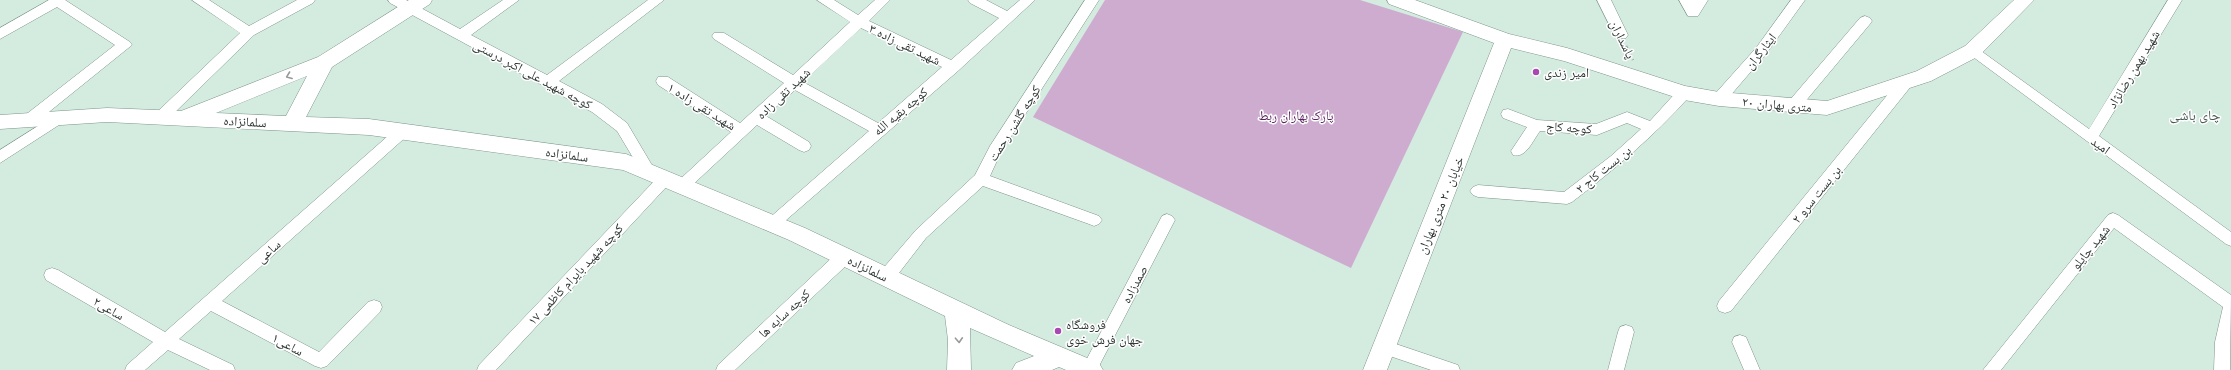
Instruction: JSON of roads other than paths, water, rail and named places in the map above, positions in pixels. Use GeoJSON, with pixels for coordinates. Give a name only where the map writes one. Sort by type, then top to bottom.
{"type":"FeatureCollection","features":[{"type":"Feature","properties":{"kind":"street"},"geometry":{"type":"LineString","coordinates":[[199,0],[249,32]]}},
{"type":"Feature","properties":{"kind":"street"},"geometry":{"type":"LineString","coordinates":[[160,118],[249,32],[308,0]]}},
{"type":"Feature","properties":{"kind":"street"},"geometry":{"type":"LineString","coordinates":[[460,36],[512,0]]}},
{"type":"Feature","properties":{"kind":"street"},"geometry":{"type":"LineString","coordinates":[[548,82],[657,0]]}},
{"type":"Feature","properties":{"kind":"street","name":"شهید تقی زاده ۳"},"geometry":{"type":"LineString","coordinates":[[824,0],[858,21],[953,67]]}},
{"type":"Feature","properties":{"kind":"street","name":"شهید تقی زاده"},"geometry":{"type":"LineString","coordinates":[[666,179],[741,131],[794,83],[858,21],[883,0]]}},
{"type":"Feature","properties":{"kind":"street"},"geometry":{"type":"LineString","coordinates":[[975,0],[1009,17]]}},
{"type":"Feature","properties":{"kind":"street","name":"کوچه بقیه الله"},"geometry":{"type":"LineString","coordinates":[[772,224],[878,129],[953,67],[1028,0]]}},
{"type":"Feature","properties":{"kind":"street","name":"کوچه گلشن رحمت"},"geometry":{"type":"LineString","coordinates":[[886,277],[921,234],[945,210],[981,179],[995,150],[1092,0]]}},
{"type":"Feature","properties":{"kind":"street","name":"۲۰ متری بهاران"},"geometry":{"type":"LineString","coordinates":[[1396,0],[1506,40],[1567,55],[1684,93],[1719,99],[1827,108],[1924,76],[1972,50],[2025,0]]}},
{"type":"Feature","properties":{"kind":"street","name":"پاسداران"},"geometry":{"type":"LineString","coordinates":[[1604,0],[1621,35]]}},
{"type":"Feature","properties":{"kind":"street"},"geometry":{"type":"LineString","coordinates":[[1686,0],[1693,12],[1701,0]]}},
{"type":"Feature","properties":{"kind":"street","name":"ایثارگران"},"geometry":{"type":"LineString","coordinates":[[1719,99],[1761,51],[1798,0]]}},
{"type":"Feature","properties":{"kind":"street","name":"شهید بهمن رضانژاد"},"geometry":{"type":"LineString","coordinates":[[2091,138],[2176,0]]}},
{"type":"Feature","properties":{"kind":"street"},"geometry":{"type":"LineString","coordinates":[[0,34],[57,1],[125,45],[29,120]]}},
{"type":"Feature","properties":{"kind":"street"},"geometry":{"type":"LineString","coordinates":[[183,117],[325,62],[409,3]]}},
{"type":"Feature","properties":{"kind":"street","name":"کوچه شهید علی اکبر درستی"},"geometry":{"type":"LineString","coordinates":[[409,3],[460,36],[597,108],[622,127],[666,179]]}},
{"type":"Feature","properties":{"kind":"street"},"geometry":{"type":"LineString","coordinates":[[1794,105],[1865,21]]}},
{"type":"Feature","properties":{"kind":"street"},"geometry":{"type":"LineString","coordinates":[[719,36],[794,83],[878,129]]}},
{"type":"Feature","properties":{"kind":"street","name":"خیابان ۲۰ متری بهاران"},"geometry":{"type":"LineString","coordinates":[[1375,370],[1506,40]]}},
{"type":"Feature","properties":{"kind":"street","name":"امید"},"geometry":{"type":"LineString","coordinates":[[1972,50],[2231,240]]}},
{"type":"Feature","properties":{"kind":"street"},"geometry":{"type":"LineString","coordinates":[[292,123],[325,62]]}},
{"type":"Feature","properties":{"kind":"street","name":"شهید تقی زاده ۱"},"geometry":{"type":"LineString","coordinates":[[663,81],[741,131]]}},
{"type":"Feature","properties":{"kind":"street","name":"بن بست سرو ۲"},"geometry":{"type":"LineString","coordinates":[[1725,306],[1907,81]]}},
{"type":"Feature","properties":{"kind":"street"},"geometry":{"type":"LineString","coordinates":[[1652,128],[1684,93]]}},
{"type":"Feature","properties":{"kind":"street","name":"کوچه کاج"},"geometry":{"type":"LineString","coordinates":[[1508,114],[1536,125],[1597,130],[1627,117],[1652,128]]}},
{"type":"Feature","properties":{"kind":"street","name":"سلمانزاده"},"geometry":{"type":"LineString","coordinates":[[0,122],[107,115],[160,118],[183,117],[369,127],[626,162],[772,224],[956,311],[1090,369]]}},
{"type":"Feature","properties":{"kind":"street"},"geometry":{"type":"LineString","coordinates":[[756,117],[804,146]]}},
{"type":"Feature","properties":{"kind":"street"},"geometry":{"type":"LineString","coordinates":[[0,157],[57,118]]}},
{"type":"Feature","properties":{"kind":"street"},"geometry":{"type":"LineString","coordinates":[[1518,151],[1536,125]]}},
{"type":"Feature","properties":{"kind":"street","name":"بن بست کاج ۲"},"geometry":{"type":"LineString","coordinates":[[1478,190],[1567,198],[1616,160],[1652,128]]}},
{"type":"Feature","properties":{"kind":"street","name":"ساعی"},"geometry":{"type":"LineString","coordinates":[[133,370],[402,132]]}},
{"type":"Feature","properties":{"kind":"street","name":"کوچه شهید بایرام کاظمی ۱۷"},"geometry":{"type":"LineString","coordinates":[[485,370],[666,179]]}},
{"type":"Feature","properties":{"kind":"street"},"geometry":{"type":"LineString","coordinates":[[981,179],[1094,220]]}},
{"type":"Feature","properties":{"kind":"street","name":"شهید چایلو"},"geometry":{"type":"LineString","coordinates":[[1991,370],[2113,219],[2231,304]]}},
{"type":"Feature","properties":{"kind":"street","name":"صمدزاده"},"geometry":{"type":"LineString","coordinates":[[1090,369],[1167,220]]}},
{"type":"Feature","properties":{"kind":"street","name":"کوچه سایه ها"},"geometry":{"type":"LineString","coordinates":[[724,370],[844,257]]}},
{"type":"Feature","properties":{"kind":"street","name":"ساعی۲"},"geometry":{"type":"LineString","coordinates":[[52,275],[166,341],[227,370]]}},
{"type":"Feature","properties":{"kind":"street","name":"ساعی۱"},"geometry":{"type":"LineString","coordinates":[[210,302],[321,361],[374,307]]}},
{"type":"Feature","properties":{"kind":"street"},"geometry":{"type":"LineString","coordinates":[[2222,370],[2223,342],[2231,307]]}},
{"type":"Feature","properties":{"kind":"street"},"geometry":{"type":"LineString","coordinates":[[956,311],[960,340],[959,370]]}},
{"type":"Feature","properties":{"kind":"street"},"geometry":{"type":"LineString","coordinates":[[1616,370],[1626,332]]}},
{"type":"Feature","properties":{"kind":"street"},"geometry":{"type":"LineString","coordinates":[[1740,342],[1752,370]]}},
{"type":"Feature","properties":{"kind":"street"},"geometry":{"type":"LineString","coordinates":[[1384,347],[1452,370]]}},
{"type":"Feature","properties":{"kind":"street"},"geometry":{"type":"LineString","coordinates":[[1024,370],[1060,357]]}},
{"type":"Feature","properties":{"kind":"place","name":"امیر زندی"},"geometry":{"type":"Point","coordinates":[1536,72]}},
{"type":"Feature","properties":{"kind":"place","name":"فروشگاه جهان فرش خوی"},"geometry":{"type":"Point","coordinates":[1058,331]}},
{"type":"Feature","properties":{"kind":"district","name":"چای باشی"},"geometry":{"type":"Point","coordinates":[2195,115]}},
{"type":"Feature","properties":{"kind":"park label","name":"پارک بهاران ربط"},"geometry":{"type":"Point","coordinates":[1296,115]}}]}
